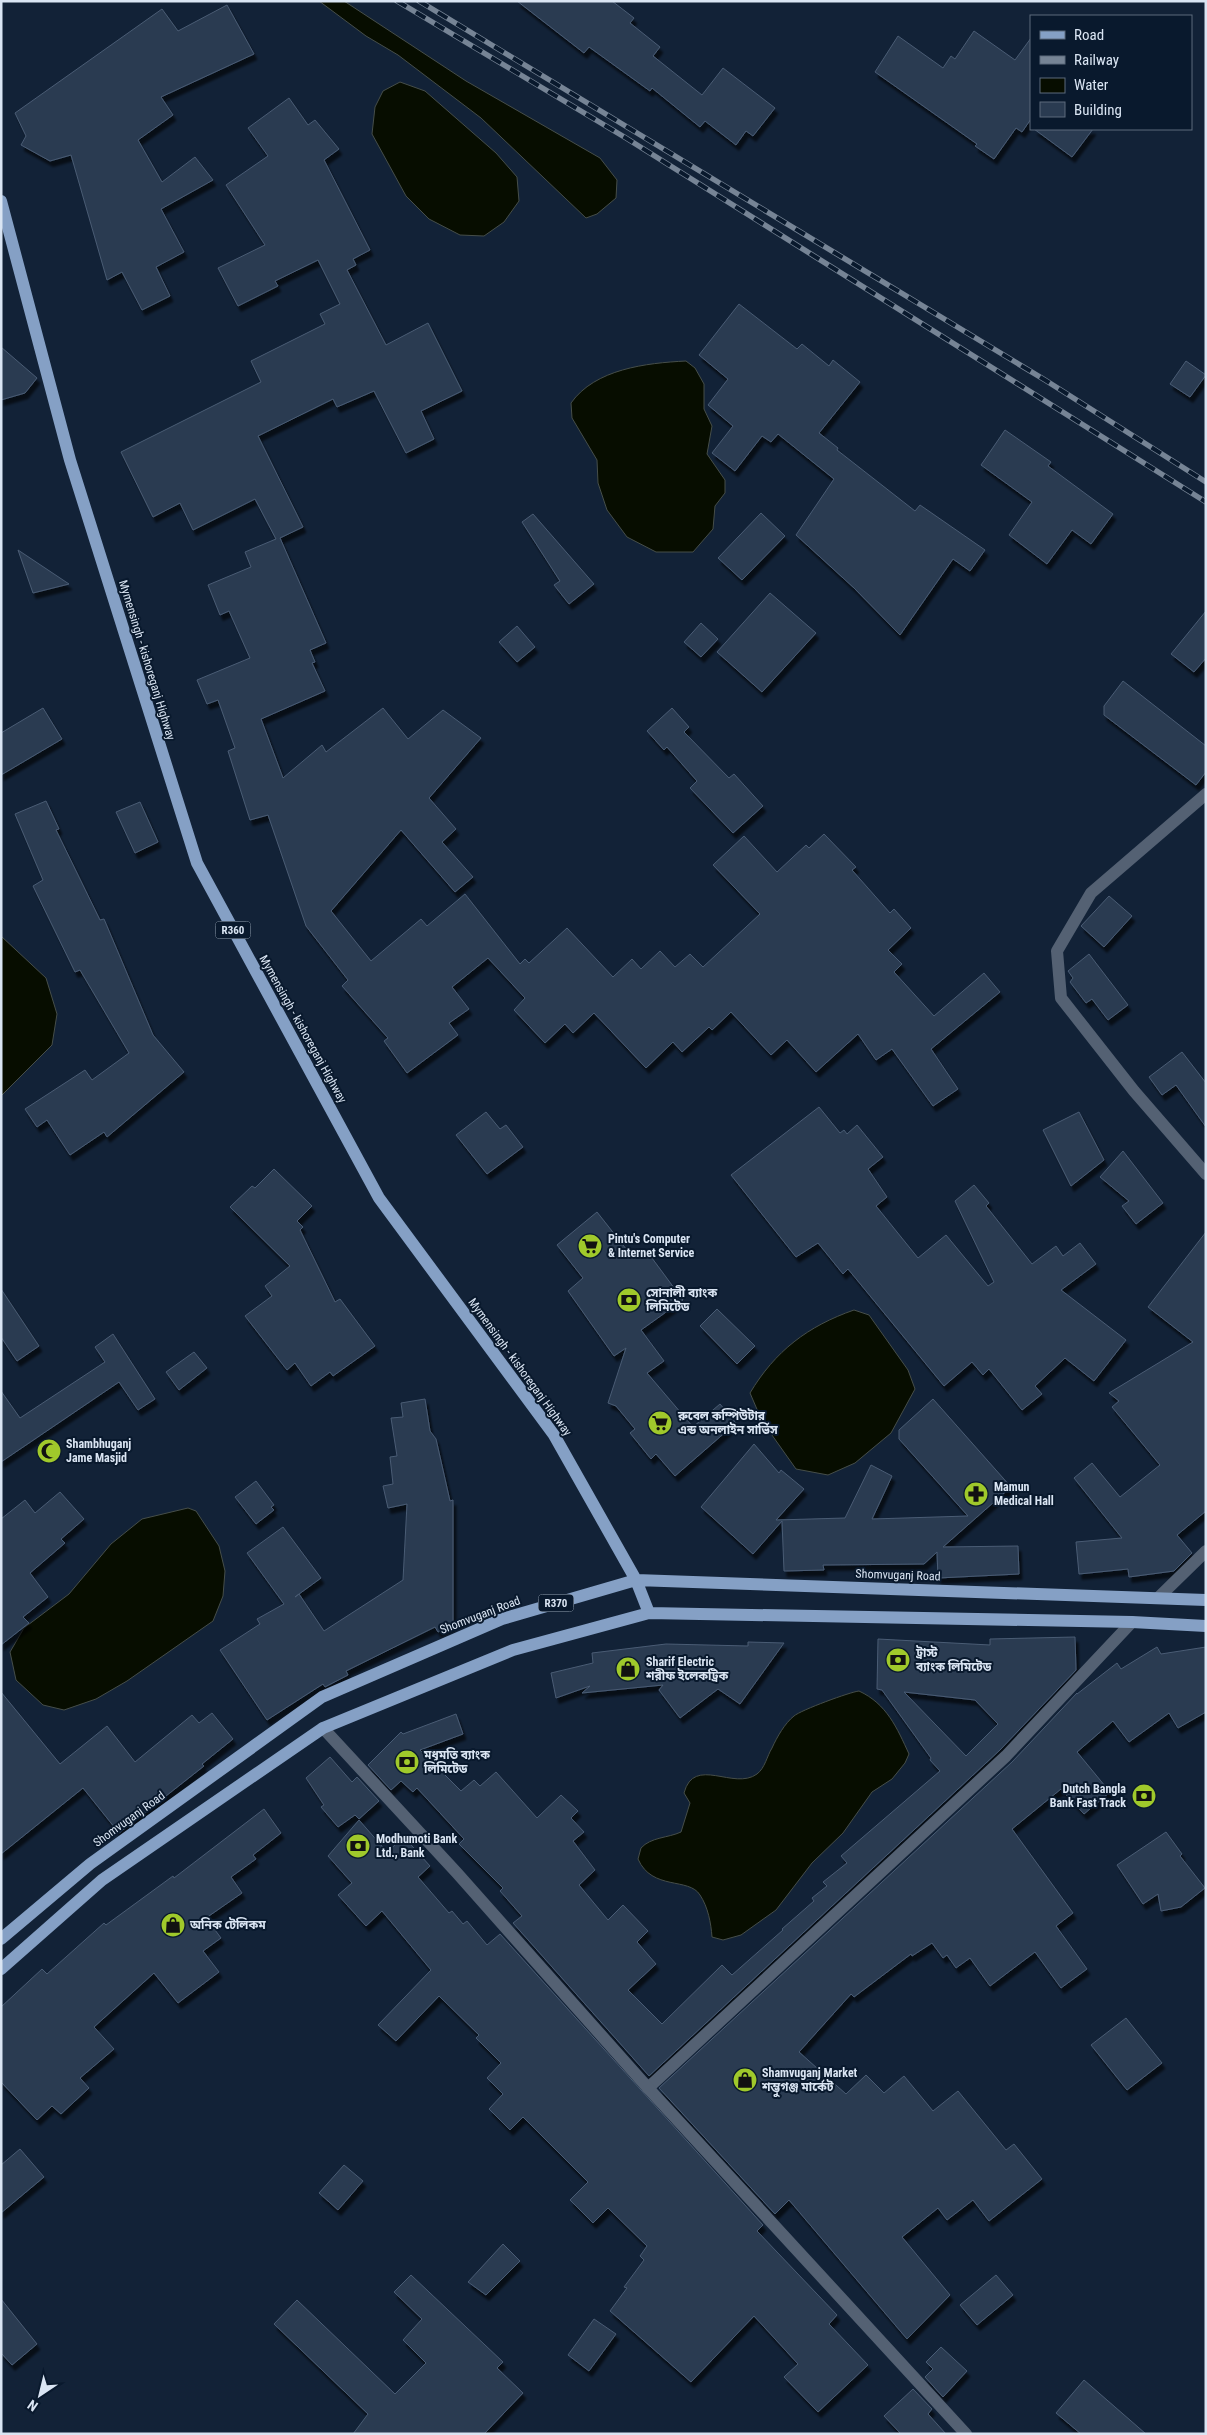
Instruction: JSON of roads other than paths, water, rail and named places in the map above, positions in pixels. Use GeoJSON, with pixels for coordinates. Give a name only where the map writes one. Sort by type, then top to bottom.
{"type":"FeatureCollection","features":[{"type":"Feature","properties":{"kind":"main road","name":"Mymensingh - kishoreganj Highway"},"geometry":{"type":"LineString","coordinates":[[1,201],[70,460],[197,863],[379,1198],[554,1435],[636,1580]]}},
{"type":"Feature","properties":{"kind":"main road","name":"Shomvuganj Road"},"geometry":{"type":"LineString","coordinates":[[1,1939],[90,1864],[322,1697],[502,1619],[636,1580],[1206,1600]]}},
{"type":"Feature","properties":{"kind":"main road"},"geometry":{"type":"LineString","coordinates":[[636,1580],[649,1613]]}},
{"type":"Feature","properties":{"kind":"main road"},"geometry":{"type":"LineString","coordinates":[[1,1969],[102,1880],[323,1728],[513,1650],[649,1613],[1132,1622],[1206,1626]]}},
{"type":"Feature","properties":{"kind":"street"},"geometry":{"type":"LineString","coordinates":[[1206,794],[1091,893],[1057,951],[1061,998],[1134,1091],[1206,1174]]}},
{"type":"Feature","properties":{"kind":"street"},"geometry":{"type":"LineString","coordinates":[[1158,1598],[1206,1551]]}},
{"type":"Feature","properties":{"kind":"street"},"geometry":{"type":"LineString","coordinates":[[648,2088],[1006,1756],[1132,1622]]}},
{"type":"Feature","properties":{"kind":"street"},"geometry":{"type":"LineString","coordinates":[[323,1728],[457,1873],[648,2088],[966,2434]]}},
{"type":"Feature","properties":{"kind":"water"},"geometry":{"type":"Polygon","coordinates":[[[319,1],[344,1],[466,81],[600,158],[617,180],[616,198],[597,214],[586,218],[481,118],[398,55],[366,36],[319,1]]]}},
{"type":"Feature","properties":{"kind":"water"},"geometry":{"type":"Polygon","coordinates":[[[400,82],[425,91],[496,153],[517,177],[519,201],[504,222],[484,236],[460,235],[429,219],[406,196],[372,134],[375,107],[383,91],[400,82]]]}},
{"type":"Feature","properties":{"kind":"water"},"geometry":{"type":"Polygon","coordinates":[[[686,361],[695,368],[704,384],[704,409],[712,426],[707,454],[725,480],[725,493],[715,506],[713,529],[693,552],[656,552],[627,537],[607,510],[598,483],[597,460],[572,418],[571,403],[593,382],[607,375],[638,366],[686,361]]]}},
{"type":"Feature","properties":{"kind":"water"},"geometry":{"type":"Polygon","coordinates":[[[1,936],[46,978],[57,1014],[52,1045],[1,1096],[1,936]]]}},
{"type":"Feature","properties":{"kind":"water"},"geometry":{"type":"Polygon","coordinates":[[[854,1310],[869,1315],[908,1370],[915,1389],[891,1433],[855,1463],[828,1475],[796,1469],[762,1421],[750,1393],[770,1365],[794,1342],[807,1332],[837,1316],[854,1310]]]}},
{"type":"Feature","properties":{"kind":"water"},"geometry":{"type":"Polygon","coordinates":[[[188,1508],[196,1511],[219,1546],[225,1571],[223,1596],[213,1621],[127,1681],[96,1699],[64,1710],[43,1705],[16,1680],[10,1652],[24,1628],[69,1594],[111,1544],[142,1519],[188,1508]]]}},
{"type":"Feature","properties":{"kind":"water"},"geometry":{"type":"Polygon","coordinates":[[[859,1691],[869,1696],[890,1718],[909,1754],[905,1763],[892,1779],[872,1792],[843,1833],[812,1863],[776,1910],[741,1935],[723,1940],[712,1937],[709,1915],[700,1895],[688,1886],[652,1876],[644,1869],[638,1859],[641,1848],[655,1840],[681,1832],[690,1803],[684,1793],[689,1782],[696,1776],[705,1775],[737,1779],[748,1778],[757,1774],[764,1765],[781,1730],[794,1716],[846,1694],[859,1691]]]}},
{"type":"Feature","properties":{"kind":"railway"},"geometry":{"type":"LineString","coordinates":[[397,1],[626,138],[1206,502]]}},
{"type":"Feature","properties":{"kind":"railway"},"geometry":{"type":"LineString","coordinates":[[419,1],[1045,380],[1206,482]]}},
{"type":"Feature","properties":{"kind":"place","name":"Pintu's Computer & Internet Service"},"geometry":{"type":"Point","coordinates":[590,1246]}},
{"type":"Feature","properties":{"kind":"place","name":"সোনালী ব্যাংক লিমিটেড"},"geometry":{"type":"Point","coordinates":[629,1300]}},
{"type":"Feature","properties":{"kind":"place","name":"রুবেল কম্পিউটার এন্ড অনলাইন সার্ভিস"},"geometry":{"type":"Point","coordinates":[660,1423]}},
{"type":"Feature","properties":{"kind":"place","name":"Shambhuganj Jame Masjid"},"geometry":{"type":"Point","coordinates":[49,1451]}},
{"type":"Feature","properties":{"kind":"place","name":"Mamun Medical Hall"},"geometry":{"type":"Point","coordinates":[976,1494]}},
{"type":"Feature","properties":{"kind":"place","name":"ট্রাস্ট ব্যাংক লিমিটেড"},"geometry":{"type":"Point","coordinates":[898,1660]}},
{"type":"Feature","properties":{"kind":"place","name":"Sharif Electric শরীফ ইলেকট্রিক"},"geometry":{"type":"Point","coordinates":[628,1669]}},
{"type":"Feature","properties":{"kind":"place","name":"মধুমতি ব্যাংক লিমিটেড"},"geometry":{"type":"Point","coordinates":[407,1762]}},
{"type":"Feature","properties":{"kind":"place","name":"Dutch Bangla Bank Fast Track"},"geometry":{"type":"Point","coordinates":[1144,1796]}},
{"type":"Feature","properties":{"kind":"place","name":"Modhumoti Bank Ltd., Bank"},"geometry":{"type":"Point","coordinates":[358,1846]}},
{"type":"Feature","properties":{"kind":"place","name":"অনিক টেলিকম"},"geometry":{"type":"Point","coordinates":[173,1925]}},
{"type":"Feature","properties":{"kind":"place","name":"Shamvuganj Market শম্ভুগঞ্জ মার্কেট"},"geometry":{"type":"Point","coordinates":[745,2080]}}]}
